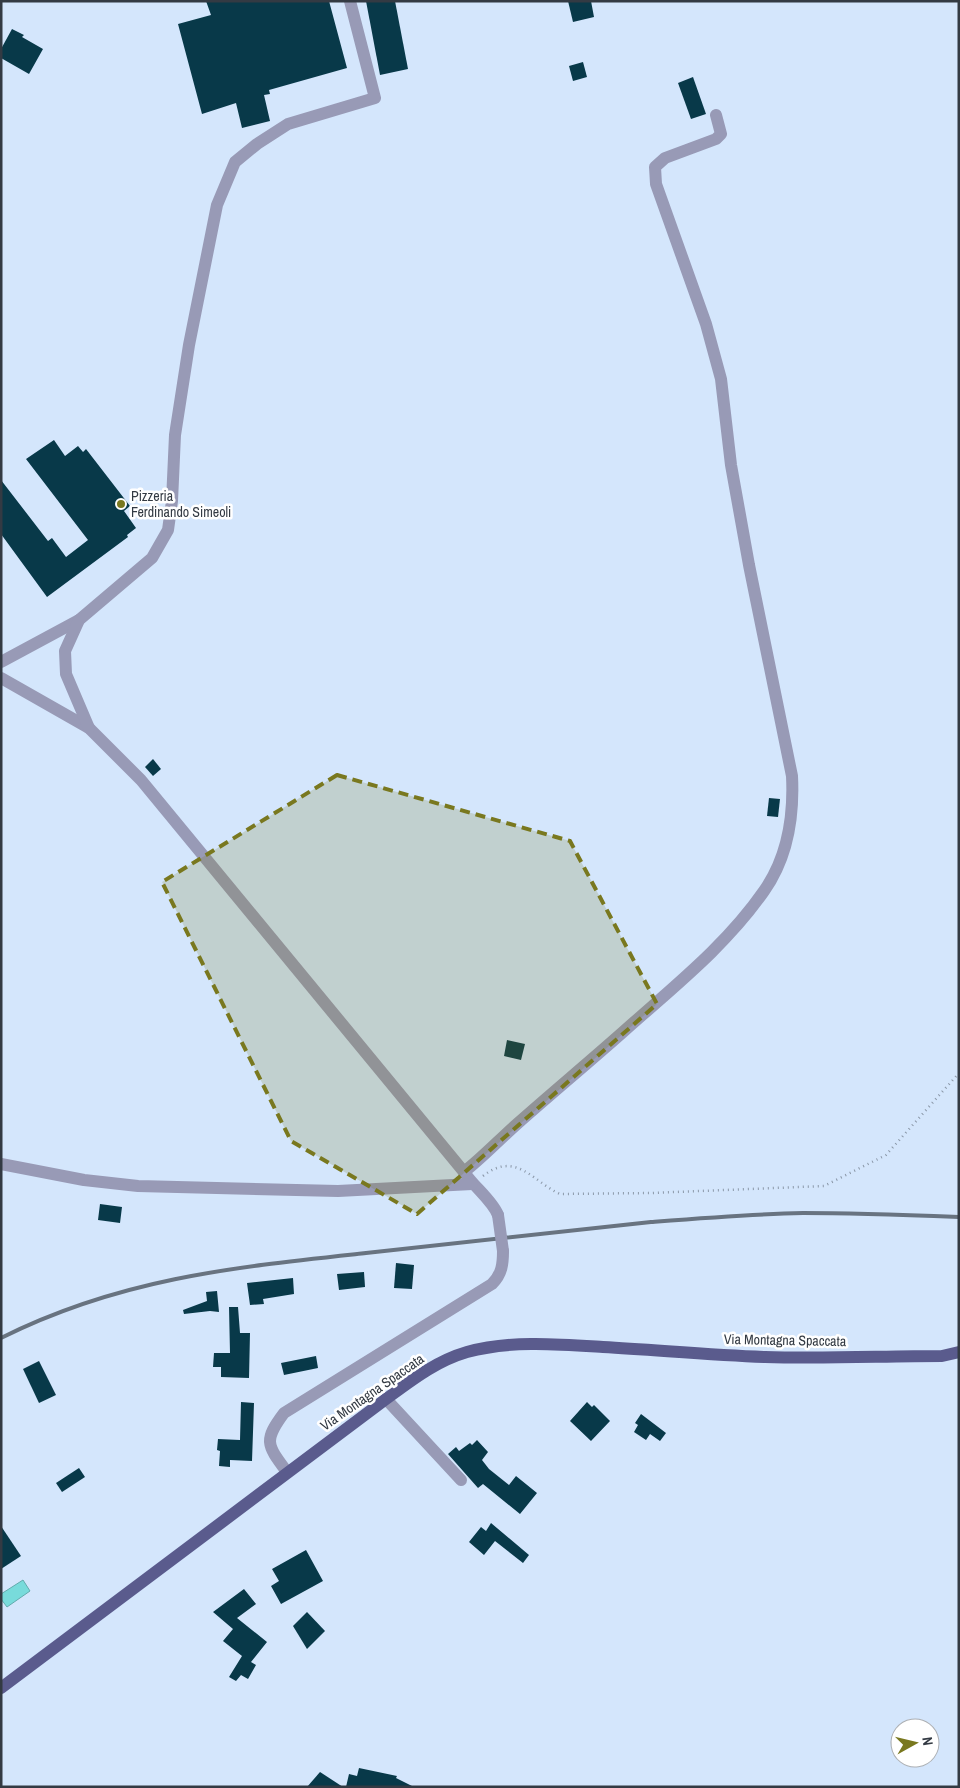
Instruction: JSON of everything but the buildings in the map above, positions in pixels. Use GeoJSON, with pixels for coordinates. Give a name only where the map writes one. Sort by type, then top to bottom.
{"type":"FeatureCollection","features":[{"type":"Feature","properties":{"kind":"main road","name":"Via Montagna Spaccata"},"geometry":{"type":"LineString","coordinates":[[1,1688],[386,1399],[441,1362],[466,1353],[488,1348],[520,1345],[564,1345],[766,1357],[942,1356],[959,1352]]}},
{"type":"Feature","properties":{"kind":"street"},"geometry":{"type":"LineString","coordinates":[[1,662],[79,620],[152,558],[168,530],[172,502],[175,435],[189,345],[217,205],[235,162],[257,144],[288,124],[375,98],[350,1]]}},
{"type":"Feature","properties":{"kind":"street"},"geometry":{"type":"LineString","coordinates":[[464,1172],[692,970],[730,932],[765,891],[777,868],[788,839],[792,810],[792,776],[734,483],[721,379],[706,324],[656,184],[655,167],[665,158],[716,139],[721,134],[716,115]]}},
{"type":"Feature","properties":{"kind":"street"},"geometry":{"type":"LineString","coordinates":[[79,620],[66,651],[66,674],[89,728]]}},
{"type":"Feature","properties":{"kind":"street"},"geometry":{"type":"LineString","coordinates":[[1,678],[89,728],[141,780],[472,1184],[496,1209],[502,1251],[501,1270],[498,1278],[492,1284],[284,1413],[271,1430],[269,1439],[274,1455],[287,1472]]}},
{"type":"Feature","properties":{"kind":"street"},"geometry":{"type":"LineString","coordinates":[[1,1164],[84,1180],[138,1186],[338,1191],[472,1184]]}},
{"type":"Feature","properties":{"kind":"street"},"geometry":{"type":"LineString","coordinates":[[386,1399],[461,1480]]}},
{"type":"Feature","properties":{"kind":"path"},"geometry":{"type":"LineString","coordinates":[[472,1184],[488,1172],[500,1167],[515,1167],[530,1173],[548,1188],[560,1194],[651,1193],[824,1186],[886,1155],[959,1073]]}},
{"type":"Feature","properties":{"kind":"highlighted area"},"geometry":{"type":"Polygon","coordinates":[[[337,775],[570,841],[657,1004],[417,1214],[291,1141],[162,882],[337,775]]]}},
{"type":"Feature","properties":{"kind":"shaded area"},"geometry":{"type":"Polygon","coordinates":[[[23,1580],[30,1591],[7,1607],[1,1599],[1,1594],[23,1580]]]}},
{"type":"Feature","properties":{"kind":"railway"},"geometry":{"type":"LineString","coordinates":[[1,1338],[90,1301],[135,1288],[225,1270],[271,1264],[651,1222],[765,1214],[803,1213],[959,1217]]}},
{"type":"Feature","properties":{"kind":"place","name":"Pizzeria Ferdinando Simeoli"},"geometry":{"type":"Point","coordinates":[121,504]}}]}
